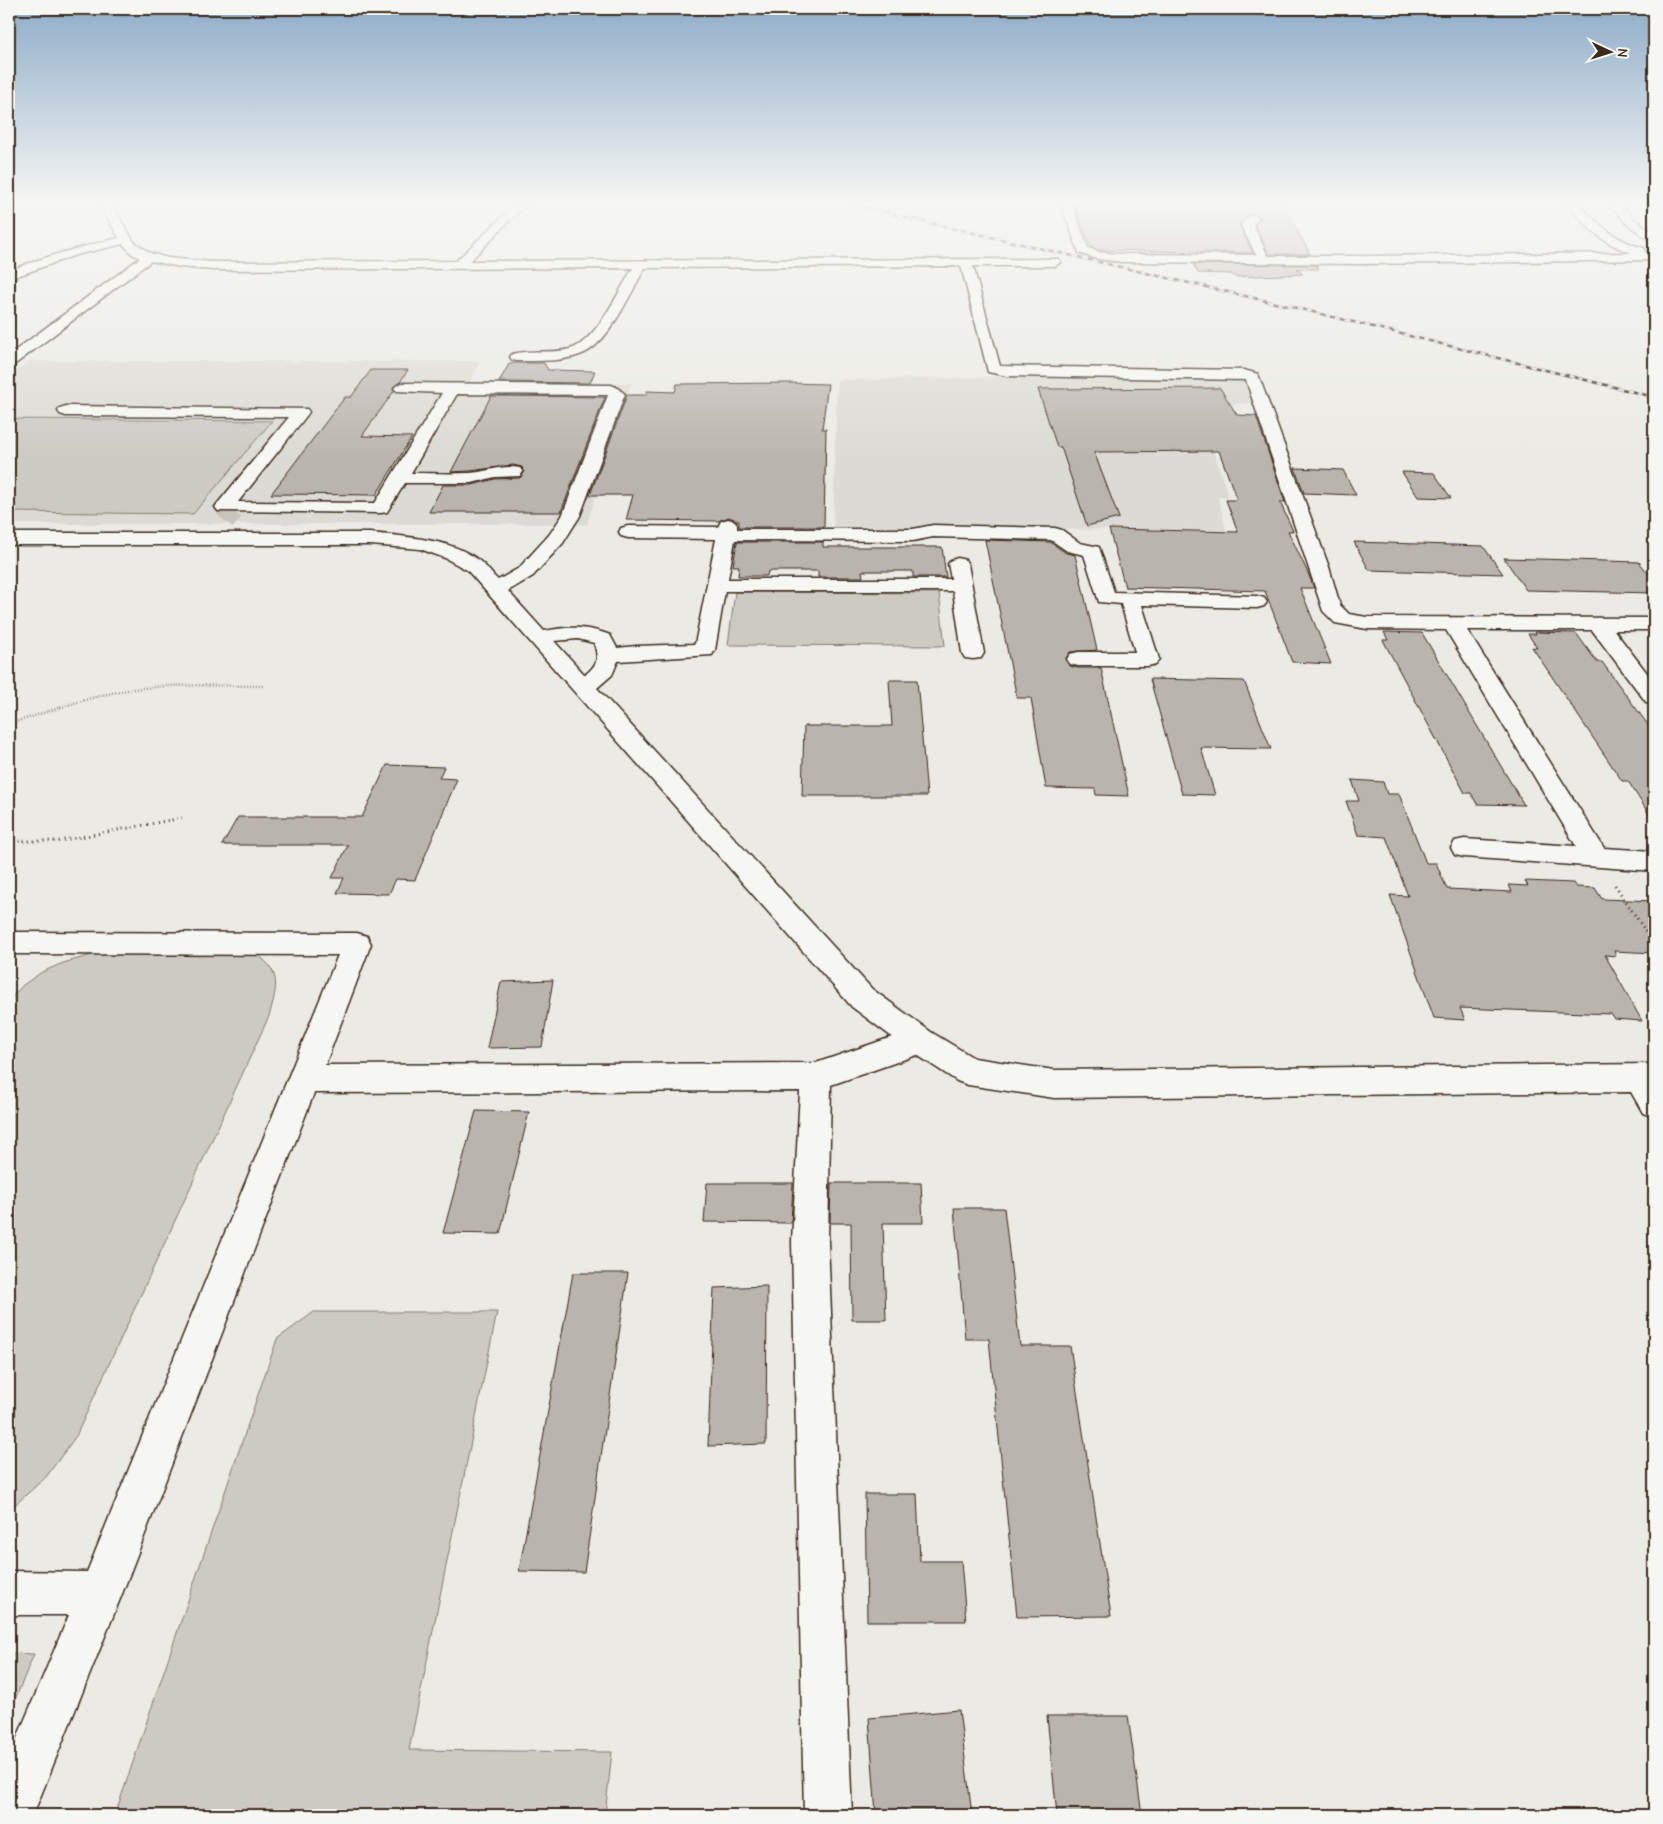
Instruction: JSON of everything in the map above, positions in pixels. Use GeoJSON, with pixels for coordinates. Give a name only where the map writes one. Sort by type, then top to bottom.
{"type":"FeatureCollection","features":[{"type":"Feature","properties":{"kind":"street"},"geometry":{"type":"LineString","coordinates":[[9,362],[107,289]]}},
{"type":"Feature","properties":{"kind":"street"},"geometry":{"type":"LineString","coordinates":[[517,357],[566,354],[579,351],[589,345],[599,334],[626,289]]}},
{"type":"Feature","properties":{"kind":"street"},"geometry":{"type":"LineString","coordinates":[[973,289],[993,369],[1007,372],[1244,374],[1252,377],[1319,567],[1330,607],[1342,619],[1367,623],[1654,624]]}},
{"type":"Feature","properties":{"kind":"street"},"geometry":{"type":"LineString","coordinates":[[402,388],[611,390],[617,394],[571,516],[556,539],[526,572],[495,590]]}},
{"type":"Feature","properties":{"kind":"street"},"geometry":{"type":"LineString","coordinates":[[66,411],[301,412],[224,507],[232,513],[381,508],[452,389]]}},
{"type":"Feature","properties":{"kind":"street"},"geometry":{"type":"LineString","coordinates":[[400,478],[472,478],[495,472],[514,472]]}},
{"type":"Feature","properties":{"kind":"street"},"geometry":{"type":"LineString","coordinates":[[211,539],[232,513]]}},
{"type":"Feature","properties":{"kind":"street"},"geometry":{"type":"LineString","coordinates":[[628,532],[727,529],[743,535],[913,535],[933,531],[1055,534],[1074,547],[1092,550],[1106,598],[1256,602]]}},
{"type":"Feature","properties":{"kind":"street"},"geometry":{"type":"LineString","coordinates":[[609,656],[636,652],[704,650],[727,529]]}},
{"type":"Feature","properties":{"kind":"street"},"geometry":{"type":"LineString","coordinates":[[9,539],[370,539],[422,544],[452,554],[474,566],[862,998],[920,1041],[968,1071],[1054,1084],[1650,1086]]}},
{"type":"Feature","properties":{"kind":"street"},"geometry":{"type":"LineString","coordinates":[[958,564],[973,653]]}},
{"type":"Feature","properties":{"kind":"street"},"geometry":{"type":"LineString","coordinates":[[717,585],[962,585]]}},
{"type":"Feature","properties":{"kind":"street"},"geometry":{"type":"LineString","coordinates":[[1078,659],[1148,659],[1130,599]]}},
{"type":"Feature","properties":{"kind":"street"},"geometry":{"type":"LineString","coordinates":[[1453,624],[1596,857]]}},
{"type":"Feature","properties":{"kind":"street"},"geometry":{"type":"LineString","coordinates":[[1598,624],[1654,697]]}},
{"type":"Feature","properties":{"kind":"street"},"geometry":{"type":"LineString","coordinates":[[538,638],[568,632],[588,633],[603,639],[609,656],[604,670],[584,688]]}},
{"type":"Feature","properties":{"kind":"street"},"geometry":{"type":"LineString","coordinates":[[1464,848],[1654,861]]}},
{"type":"Feature","properties":{"kind":"street"},"geometry":{"type":"LineString","coordinates":[[9,943],[357,944],[100,1594],[9,1814]]}},
{"type":"Feature","properties":{"kind":"street"},"geometry":{"type":"LineString","coordinates":[[304,1079],[816,1077],[920,1041]]}},
{"type":"Feature","properties":{"kind":"street"},"geometry":{"type":"LineString","coordinates":[[816,1077],[810,1241],[828,1815]]}},
{"type":"Feature","properties":{"kind":"street"},"geometry":{"type":"LineString","coordinates":[[9,1594],[100,1594]]}},
{"type":"Feature","properties":{"kind":"path"},"geometry":{"type":"LineString","coordinates":[[9,724],[75,703],[127,690],[170,687],[265,686]]}},
{"type":"Feature","properties":{"kind":"path"},"geometry":{"type":"LineString","coordinates":[[9,839],[15,841],[59,840],[128,830],[182,818]]}},
{"type":"Feature","properties":{"kind":"path"},"geometry":{"type":"LineString","coordinates":[[1596,857],[1654,944]]}},
{"type":"Feature","properties":{"kind":"shaded area"},"geometry":{"type":"Polygon","coordinates":[[[29,361],[481,361],[469,383],[631,383],[587,524],[9,524],[9,377],[29,361]]]}},
{"type":"Feature","properties":{"kind":"shaded area"},"geometry":{"type":"Polygon","coordinates":[[[1001,377],[1243,378],[1253,403],[1198,405],[1229,497],[1218,497],[1226,530],[833,528],[837,380],[1001,377]]]}},
{"type":"Feature","properties":{"kind":"shaded area"},"geometry":{"type":"Polygon","coordinates":[[[9,419],[272,421],[193,514],[9,512],[9,419]]]}},
{"type":"Feature","properties":{"kind":"shaded area"},"geometry":{"type":"Polygon","coordinates":[[[735,592],[939,593],[945,646],[728,645],[735,592]]]}},
{"type":"Feature","properties":{"kind":"shaded area"},"geometry":{"type":"Polygon","coordinates":[[[252,951],[269,965],[275,979],[274,995],[269,1016],[76,1436],[46,1477],[9,1510],[9,1000],[23,985],[42,972],[63,963],[99,953],[252,951]]]}},
{"type":"Feature","properties":{"kind":"shaded area"},"geometry":{"type":"Polygon","coordinates":[[[314,1312],[497,1312],[409,1750],[612,1752],[605,1815],[115,1815],[277,1339],[314,1312]]]}},
{"type":"Feature","properties":{"kind":"shaded area"},"geometry":{"type":"Polygon","coordinates":[[[9,1653],[34,1654],[9,1714],[9,1653]]]}},
{"type":"Feature","properties":{"kind":"building"},"geometry":{"type":"Polygon","coordinates":[[[544,363],[548,370],[595,371],[590,383],[499,382],[509,364],[544,363]]]}},
{"type":"Feature","properties":{"kind":"building"},"geometry":{"type":"Polygon","coordinates":[[[371,370],[408,370],[400,382],[393,387],[394,391],[362,436],[412,437],[376,495],[271,494],[345,397],[351,397],[371,370]]]}},
{"type":"Feature","properties":{"kind":"building"},"geometry":{"type":"Polygon","coordinates":[[[677,384],[828,384],[822,429],[826,429],[824,527],[739,527],[739,521],[729,517],[719,521],[626,520],[633,495],[590,495],[627,395],[646,395],[647,391],[675,392],[677,384]]]}},
{"type":"Feature","properties":{"kind":"building"},"geometry":{"type":"Polygon","coordinates":[[[1220,388],[1237,415],[1256,416],[1285,502],[1280,502],[1293,531],[1288,531],[1314,588],[1300,588],[1331,664],[1292,662],[1265,591],[1125,587],[1109,529],[1238,532],[1226,500],[1237,500],[1219,451],[1094,452],[1119,518],[1087,526],[1061,447],[1057,447],[1038,389],[1220,388]]]}},
{"type":"Feature","properties":{"kind":"building"},"geometry":{"type":"Polygon","coordinates":[[[491,396],[605,397],[561,512],[429,512],[443,485],[472,485],[495,479],[520,478],[524,473],[522,467],[513,465],[451,472],[491,396]]]}},
{"type":"Feature","properties":{"kind":"building"},"geometry":{"type":"Polygon","coordinates":[[[1295,468],[1343,470],[1356,495],[1304,493],[1295,468]]]}},
{"type":"Feature","properties":{"kind":"building"},"geometry":{"type":"Polygon","coordinates":[[[1402,472],[1434,473],[1451,498],[1418,497],[1402,472]]]}},
{"type":"Feature","properties":{"kind":"building"},"geometry":{"type":"Polygon","coordinates":[[[985,540],[1050,542],[1066,553],[1075,555],[1097,650],[1070,652],[1065,660],[1070,666],[1078,668],[1101,668],[1129,796],[1096,795],[1095,789],[1046,788],[1031,698],[1017,698],[985,540]]]}},
{"type":"Feature","properties":{"kind":"building"},"geometry":{"type":"Polygon","coordinates":[[[737,542],[823,542],[823,547],[942,547],[946,577],[913,577],[913,571],[862,571],[863,577],[818,577],[818,571],[768,571],[767,576],[738,576],[739,566],[733,566],[737,542]]]}},
{"type":"Feature","properties":{"kind":"building"},"geometry":{"type":"Polygon","coordinates":[[[1354,542],[1483,546],[1503,574],[1369,570],[1354,542]]]}},
{"type":"Feature","properties":{"kind":"building"},"geometry":{"type":"Polygon","coordinates":[[[1504,558],[1639,562],[1654,580],[1654,593],[1526,590],[1504,558]]]}},
{"type":"Feature","properties":{"kind":"building"},"geometry":{"type":"Polygon","coordinates":[[[1384,632],[1422,633],[1524,805],[1477,804],[1471,793],[1465,793],[1383,640],[1388,640],[1384,632]]]}},
{"type":"Feature","properties":{"kind":"building"},"geometry":{"type":"Polygon","coordinates":[[[1535,632],[1576,633],[1597,662],[1602,662],[1654,733],[1654,822],[1628,781],[1622,781],[1532,647],[1537,648],[1528,634],[1536,634],[1535,632]]]}},
{"type":"Feature","properties":{"kind":"building"},"geometry":{"type":"Polygon","coordinates":[[[1150,679],[1244,681],[1271,749],[1201,748],[1215,795],[1182,794],[1150,679]]]}},
{"type":"Feature","properties":{"kind":"building"},"geometry":{"type":"Polygon","coordinates":[[[889,680],[917,680],[927,796],[802,796],[804,726],[892,726],[889,680]]]}},
{"type":"Feature","properties":{"kind":"building"},"geometry":{"type":"Polygon","coordinates":[[[387,765],[444,767],[439,778],[457,779],[415,880],[396,879],[389,894],[337,893],[344,878],[332,878],[348,845],[222,845],[238,817],[362,817],[387,765]]]}},
{"type":"Feature","properties":{"kind":"building"},"geometry":{"type":"Polygon","coordinates":[[[1352,780],[1383,782],[1387,794],[1399,794],[1426,863],[1436,863],[1447,889],[1512,892],[1509,885],[1528,886],[1525,881],[1573,883],[1576,887],[1595,888],[1602,899],[1654,901],[1654,953],[1614,951],[1616,956],[1605,955],[1642,1021],[1614,1019],[1611,1014],[1460,1008],[1465,1020],[1434,1018],[1390,895],[1408,896],[1386,837],[1358,835],[1346,801],[1359,801],[1352,780]]]}},
{"type":"Feature","properties":{"kind":"building"},"geometry":{"type":"Polygon","coordinates":[[[553,980],[542,1047],[487,1048],[501,982],[553,980]]]}},
{"type":"Feature","properties":{"kind":"building"},"geometry":{"type":"Polygon","coordinates":[[[476,1111],[529,1112],[500,1234],[443,1233],[476,1111]]]}},
{"type":"Feature","properties":{"kind":"building"},"geometry":{"type":"Polygon","coordinates":[[[707,1183],[793,1183],[791,1223],[704,1222],[707,1183]]]}},
{"type":"Feature","properties":{"kind":"building"},"geometry":{"type":"Polygon","coordinates":[[[831,1183],[921,1183],[923,1223],[883,1223],[886,1320],[852,1320],[851,1223],[830,1223],[831,1183]]]}},
{"type":"Feature","properties":{"kind":"building"},"geometry":{"type":"Polygon","coordinates":[[[954,1208],[1004,1208],[1020,1346],[1070,1346],[1111,1616],[1017,1617],[989,1339],[965,1339],[954,1208]]]}},
{"type":"Feature","properties":{"kind":"building"},"geometry":{"type":"Polygon","coordinates":[[[573,1273],[628,1273],[584,1572],[519,1571],[573,1273]]]}},
{"type":"Feature","properties":{"kind":"building"},"geometry":{"type":"Polygon","coordinates":[[[767,1286],[766,1444],[708,1446],[714,1288],[767,1286]]]}},
{"type":"Feature","properties":{"kind":"building"},"geometry":{"type":"Polygon","coordinates":[[[865,1494],[917,1494],[920,1561],[961,1561],[966,1621],[867,1621],[865,1494]]]}},
{"type":"Feature","properties":{"kind":"building"},"geometry":{"type":"Polygon","coordinates":[[[959,1710],[972,1815],[876,1815],[869,1718],[959,1710]]]}},
{"type":"Feature","properties":{"kind":"building"},"geometry":{"type":"Polygon","coordinates":[[[1047,1716],[1128,1716],[1142,1815],[1057,1815],[1047,1716]]]}},
{"type":"Feature","properties":{"kind":"tunnel"},"geometry":{"type":"LineString","coordinates":[[225,521],[233,511]]}},
{"type":"Feature","properties":{"kind":"railway"},"geometry":{"type":"LineString","coordinates":[[1215,289],[1654,397]]}}]}
